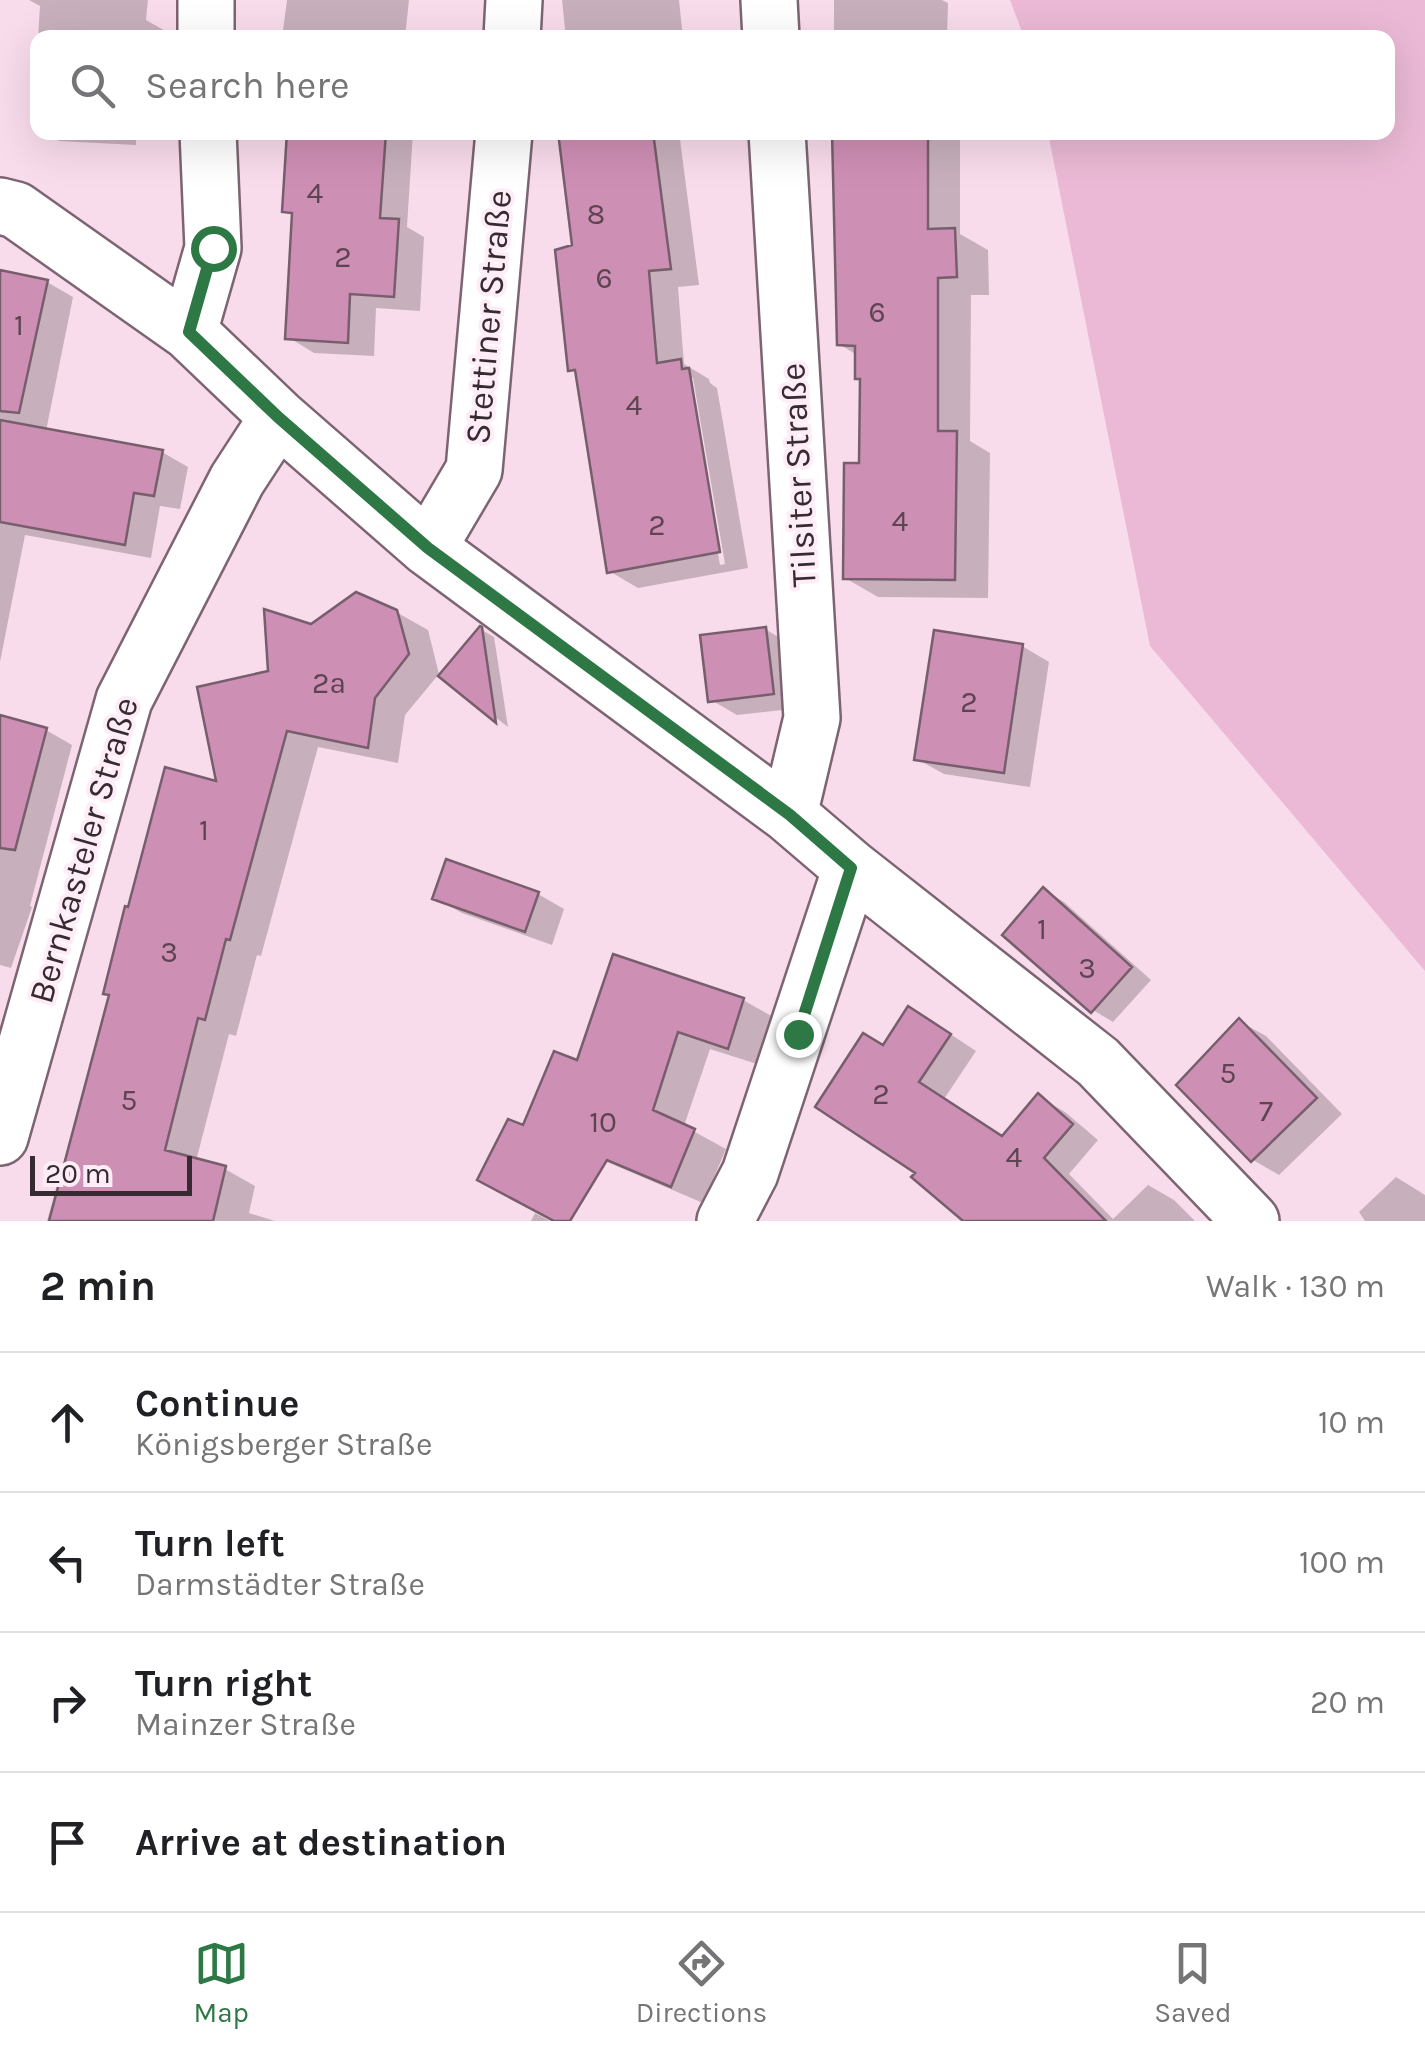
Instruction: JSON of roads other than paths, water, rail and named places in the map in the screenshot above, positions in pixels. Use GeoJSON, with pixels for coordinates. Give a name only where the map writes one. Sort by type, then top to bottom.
{"type":"FeatureCollection","features":[{"type":"Feature","properties":{"kind":"street"},"geometry":{"type":"LineString","coordinates":[[206,0],[206,30]]}},
{"type":"Feature","properties":{"kind":"street"},"geometry":{"type":"LineString","coordinates":[[512,30],[514,0]]}},
{"type":"Feature","properties":{"kind":"street"},"geometry":{"type":"LineString","coordinates":[[769,0],[771,30]]}},
{"type":"Feature","properties":{"kind":"street"},"geometry":{"type":"LineString","coordinates":[[189,332],[213,248],[208,140]]}},
{"type":"Feature","properties":{"kind":"street","name":"Stettiner Straße"},"geometry":{"type":"LineString","coordinates":[[428,548],[474,470],[503,140]]}},
{"type":"Feature","properties":{"kind":"street","name":"Tilsiter Straße"},"geometry":{"type":"LineString","coordinates":[[777,140],[812,718],[790,815]]}},
{"type":"Feature","properties":{"kind":"street"},"geometry":{"type":"LineString","coordinates":[[0,206],[16,210],[189,332],[278,417],[428,548],[790,815],[851,868],[1098,1062],[1251,1221]]}},
{"type":"Feature","properties":{"kind":"street","name":"Bernkasteler Straße"},"geometry":{"type":"LineString","coordinates":[[0,1137],[124,700],[237,480],[278,417]]}},
{"type":"Feature","properties":{"kind":"street"},"geometry":{"type":"LineString","coordinates":[[725,1221],[750,1172],[851,868]]}}]}
